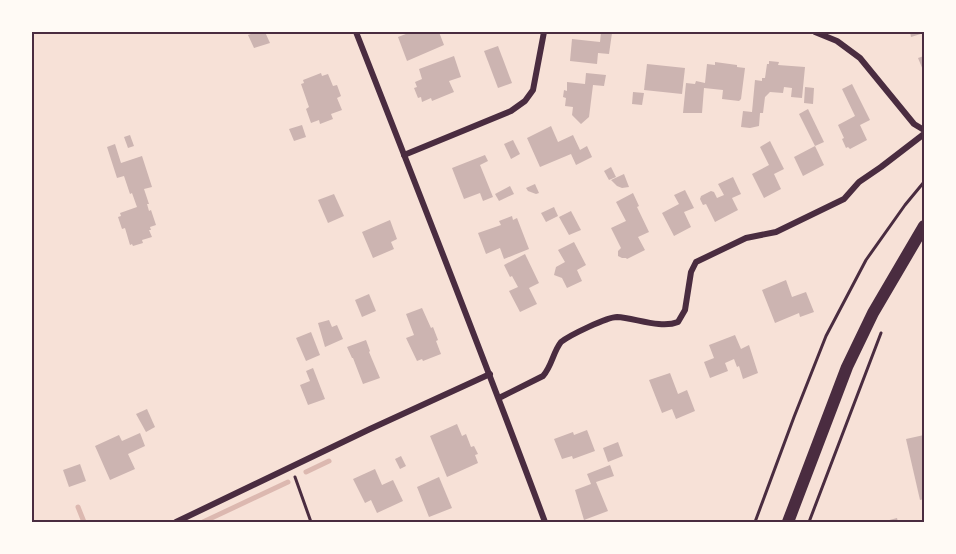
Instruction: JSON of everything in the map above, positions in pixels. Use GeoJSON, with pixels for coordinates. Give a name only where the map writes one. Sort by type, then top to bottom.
{"type":"FeatureCollection","features":[{"type":"Feature","properties":{"kind":"main road"},"geometry":{"type":"LineString","coordinates":[[788,522],[847,368],[873,313],[924,226]]}},
{"type":"Feature","properties":{"kind":"street"},"geometry":{"type":"LineString","coordinates":[[356,32],[490,374],[545,522]]}},
{"type":"Feature","properties":{"kind":"street"},"geometry":{"type":"LineString","coordinates":[[404,155],[511,111],[525,101],[533,90],[544,32]]}},
{"type":"Feature","properties":{"kind":"street"},"geometry":{"type":"LineString","coordinates":[[499,398],[543,376],[549,370],[561,342],[608,318],[617,317],[668,325],[678,322],[685,310],[691,272],[696,262],[746,238],[776,232],[844,199],[860,182],[924,132],[909,118],[860,58],[837,42],[815,32]]}},
{"type":"Feature","properties":{"kind":"street"},"geometry":{"type":"LineString","coordinates":[[176,522],[490,374]]}},
{"type":"Feature","properties":{"kind":"path"},"geometry":{"type":"LineString","coordinates":[[755,522],[826,336],[866,260],[899,212],[924,182]]}},
{"type":"Feature","properties":{"kind":"path"},"geometry":{"type":"LineString","coordinates":[[810,522],[882,330]]}},
{"type":"Feature","properties":{"kind":"path"},"geometry":{"type":"LineString","coordinates":[[292,467],[311,522]]}},
{"type":"Feature","properties":{"kind":"building"},"geometry":{"type":"Polygon","coordinates":[[[265,32],[270,43],[254,48],[248,35],[265,32]]]}},
{"type":"Feature","properties":{"kind":"building"},"geometry":{"type":"Polygon","coordinates":[[[411,32],[439,32],[444,45],[407,61],[398,37],[411,32]]]}},
{"type":"Feature","properties":{"kind":"building"},"geometry":{"type":"Polygon","coordinates":[[[601,32],[612,33],[609,54],[598,53],[597,64],[570,61],[572,39],[600,42],[601,32]]]}},
{"type":"Feature","properties":{"kind":"building"},"geometry":{"type":"Polygon","coordinates":[[[910,32],[924,32],[924,33],[911,37],[910,32]]]}},
{"type":"Feature","properties":{"kind":"building"},"geometry":{"type":"Polygon","coordinates":[[[498,46],[512,83],[498,88],[484,51],[498,46]]]}},
{"type":"Feature","properties":{"kind":"building"},"geometry":{"type":"Polygon","coordinates":[[[454,56],[461,77],[449,81],[454,92],[432,101],[431,98],[422,102],[414,88],[417,87],[415,82],[422,79],[419,69],[454,56]]]}},
{"type":"Feature","properties":{"kind":"building"},"geometry":{"type":"Polygon","coordinates":[[[924,56],[924,69],[923,70],[918,58],[924,56]]]}},
{"type":"Feature","properties":{"kind":"building"},"geometry":{"type":"Polygon","coordinates":[[[769,61],[779,62],[778,65],[805,67],[802,98],[791,97],[792,88],[784,87],[783,93],[770,92],[765,97],[759,126],[741,127],[743,111],[752,112],[755,80],[762,81],[762,78],[765,78],[769,61]]]}},
{"type":"Feature","properties":{"kind":"building"},"geometry":{"type":"Polygon","coordinates":[[[715,62],[745,68],[741,99],[739,101],[722,99],[723,90],[704,88],[702,113],[683,113],[686,83],[695,84],[696,81],[705,83],[707,64],[715,65],[715,62]]]}},
{"type":"Feature","properties":{"kind":"building"},"geometry":{"type":"Polygon","coordinates":[[[647,64],[685,68],[682,94],[644,90],[647,64]]]}},
{"type":"Feature","properties":{"kind":"building"},"geometry":{"type":"Polygon","coordinates":[[[321,73],[322,76],[328,74],[333,86],[337,85],[341,96],[337,98],[342,110],[331,114],[333,119],[320,124],[319,120],[311,123],[306,109],[309,107],[301,84],[304,83],[303,80],[321,73]]]}},
{"type":"Feature","properties":{"kind":"building"},"geometry":{"type":"Polygon","coordinates":[[[586,73],[606,75],[604,86],[593,85],[589,117],[581,124],[572,115],[573,107],[565,106],[566,98],[563,97],[564,90],[567,91],[567,82],[585,84],[586,73]]]}},
{"type":"Feature","properties":{"kind":"building"},"geometry":{"type":"Polygon","coordinates":[[[852,84],[870,120],[860,125],[867,140],[850,149],[846,148],[838,125],[855,116],[842,89],[852,84]]]}},
{"type":"Feature","properties":{"kind":"building"},"geometry":{"type":"Polygon","coordinates":[[[805,87],[814,88],[813,104],[804,103],[805,87]]]}},
{"type":"Feature","properties":{"kind":"building"},"geometry":{"type":"Polygon","coordinates":[[[633,92],[644,93],[642,105],[632,104],[633,92]]]}},
{"type":"Feature","properties":{"kind":"building"},"geometry":{"type":"Polygon","coordinates":[[[808,109],[824,142],[815,146],[799,114],[808,109]]]}},
{"type":"Feature","properties":{"kind":"building"},"geometry":{"type":"Polygon","coordinates":[[[302,125],[306,137],[294,141],[289,129],[302,125]]]}},
{"type":"Feature","properties":{"kind":"building"},"geometry":{"type":"Polygon","coordinates":[[[551,126],[558,142],[573,135],[580,150],[587,146],[592,157],[576,165],[571,154],[540,167],[527,138],[551,126]]]}},
{"type":"Feature","properties":{"kind":"building"},"geometry":{"type":"Polygon","coordinates":[[[130,135],[134,146],[128,148],[124,137],[130,135]]]}},
{"type":"Feature","properties":{"kind":"building"},"geometry":{"type":"Polygon","coordinates":[[[513,140],[520,154],[511,159],[504,144],[513,140]]]}},
{"type":"Feature","properties":{"kind":"building"},"geometry":{"type":"Polygon","coordinates":[[[770,141],[784,169],[774,174],[781,189],[764,198],[752,174],[769,165],[760,147],[770,141]]]}},
{"type":"Feature","properties":{"kind":"building"},"geometry":{"type":"Polygon","coordinates":[[[115,144],[121,163],[142,156],[152,187],[144,189],[149,211],[151,210],[156,225],[150,227],[151,230],[149,230],[152,237],[133,246],[130,245],[125,228],[122,229],[118,217],[121,216],[120,213],[137,207],[124,176],[117,178],[107,147],[115,144]]]}},
{"type":"Feature","properties":{"kind":"building"},"geometry":{"type":"Polygon","coordinates":[[[815,146],[824,165],[803,176],[794,157],[815,146]]]}},
{"type":"Feature","properties":{"kind":"building"},"geometry":{"type":"Polygon","coordinates":[[[485,155],[488,161],[480,165],[493,197],[483,201],[480,193],[464,199],[452,168],[485,155]]]}},
{"type":"Feature","properties":{"kind":"building"},"geometry":{"type":"Polygon","coordinates":[[[611,167],[616,177],[609,180],[604,171],[611,167]]]}},
{"type":"Feature","properties":{"kind":"building"},"geometry":{"type":"Polygon","coordinates":[[[624,174],[629,187],[622,188],[611,180],[624,174]]]}},
{"type":"Feature","properties":{"kind":"building"},"geometry":{"type":"Polygon","coordinates":[[[733,177],[741,194],[732,198],[738,210],[715,222],[706,204],[703,205],[701,196],[711,191],[717,198],[724,195],[718,184],[733,177]]]}},
{"type":"Feature","properties":{"kind":"building"},"geometry":{"type":"Polygon","coordinates":[[[535,184],[539,193],[536,194],[526,188],[535,184]]]}},
{"type":"Feature","properties":{"kind":"building"},"geometry":{"type":"Polygon","coordinates":[[[510,186],[514,194],[499,201],[495,194],[510,186]]]}},
{"type":"Feature","properties":{"kind":"building"},"geometry":{"type":"Polygon","coordinates":[[[685,190],[694,208],[684,212],[691,227],[674,236],[662,213],[679,204],[674,195],[685,190]]]}},
{"type":"Feature","properties":{"kind":"building"},"geometry":{"type":"Polygon","coordinates":[[[633,193],[649,232],[638,237],[645,250],[627,259],[618,256],[621,248],[611,228],[626,221],[616,202],[633,193]]]}},
{"type":"Feature","properties":{"kind":"building"},"geometry":{"type":"Polygon","coordinates":[[[334,194],[344,216],[328,223],[318,200],[334,194]]]}},
{"type":"Feature","properties":{"kind":"building"},"geometry":{"type":"Polygon","coordinates":[[[554,207],[558,216],[546,222],[541,213],[554,207]]]}},
{"type":"Feature","properties":{"kind":"building"},"geometry":{"type":"Polygon","coordinates":[[[571,211],[581,230],[569,235],[559,217],[571,211]]]}},
{"type":"Feature","properties":{"kind":"building"},"geometry":{"type":"Polygon","coordinates":[[[512,216],[513,220],[517,218],[529,249],[504,259],[500,248],[486,254],[478,233],[501,225],[499,221],[512,216]]]}},
{"type":"Feature","properties":{"kind":"building"},"geometry":{"type":"Polygon","coordinates":[[[390,220],[397,239],[391,242],[394,249],[373,258],[362,232],[390,220]]]}},
{"type":"Feature","properties":{"kind":"building"},"geometry":{"type":"Polygon","coordinates":[[[574,242],[586,265],[577,270],[582,281],[567,288],[562,278],[554,275],[556,267],[565,262],[558,250],[574,242]]]}},
{"type":"Feature","properties":{"kind":"building"},"geometry":{"type":"Polygon","coordinates":[[[525,254],[539,283],[529,288],[537,304],[520,312],[509,291],[518,287],[504,265],[525,254]]]}},
{"type":"Feature","properties":{"kind":"building"},"geometry":{"type":"Polygon","coordinates":[[[786,280],[792,297],[806,292],[814,312],[800,317],[799,313],[775,323],[762,290],[786,280]]]}},
{"type":"Feature","properties":{"kind":"building"},"geometry":{"type":"Polygon","coordinates":[[[369,294],[376,311],[362,317],[355,300],[369,294]]]}},
{"type":"Feature","properties":{"kind":"building"},"geometry":{"type":"Polygon","coordinates":[[[422,308],[431,328],[433,327],[441,354],[417,361],[406,338],[414,335],[406,314],[422,308]]]}},
{"type":"Feature","properties":{"kind":"building"},"geometry":{"type":"Polygon","coordinates":[[[329,320],[332,327],[337,325],[343,339],[325,347],[318,323],[329,320]]]}},
{"type":"Feature","properties":{"kind":"building"},"geometry":{"type":"Polygon","coordinates":[[[311,332],[320,355],[306,361],[296,338],[311,332]]]}},
{"type":"Feature","properties":{"kind":"building"},"geometry":{"type":"Polygon","coordinates":[[[735,335],[741,349],[749,345],[758,373],[743,379],[734,359],[725,363],[728,371],[710,378],[704,362],[714,358],[709,345],[735,335]]]}},
{"type":"Feature","properties":{"kind":"building"},"geometry":{"type":"Polygon","coordinates":[[[366,340],[380,378],[363,384],[347,347],[366,340]]]}},
{"type":"Feature","properties":{"kind":"building"},"geometry":{"type":"Polygon","coordinates":[[[313,368],[325,399],[308,405],[300,385],[310,381],[306,371],[313,368]]]}},
{"type":"Feature","properties":{"kind":"building"},"geometry":{"type":"Polygon","coordinates":[[[670,373],[678,394],[687,390],[695,411],[676,419],[672,409],[662,413],[649,380],[670,373]]]}},
{"type":"Feature","properties":{"kind":"building"},"geometry":{"type":"Polygon","coordinates":[[[147,409],[155,427],[146,432],[136,414],[147,409]]]}},
{"type":"Feature","properties":{"kind":"building"},"geometry":{"type":"Polygon","coordinates":[[[457,424],[462,436],[466,434],[471,447],[474,446],[478,454],[475,455],[478,463],[447,477],[430,436],[457,424]]]}},
{"type":"Feature","properties":{"kind":"building"},"geometry":{"type":"Polygon","coordinates":[[[587,430],[595,451],[573,459],[572,456],[562,459],[554,439],[587,430]]]}},
{"type":"Feature","properties":{"kind":"building"},"geometry":{"type":"Polygon","coordinates":[[[140,433],[145,446],[128,454],[135,469],[110,480],[95,446],[119,435],[122,441],[140,433]]]}},
{"type":"Feature","properties":{"kind":"building"},"geometry":{"type":"Polygon","coordinates":[[[924,435],[924,499],[920,500],[906,439],[924,435]]]}},
{"type":"Feature","properties":{"kind":"building"},"geometry":{"type":"Polygon","coordinates":[[[618,442],[623,456],[608,462],[603,448],[618,442]]]}},
{"type":"Feature","properties":{"kind":"building"},"geometry":{"type":"Polygon","coordinates":[[[401,456],[406,466],[400,469],[395,459],[401,456]]]}},
{"type":"Feature","properties":{"kind":"building"},"geometry":{"type":"Polygon","coordinates":[[[80,464],[86,481],[69,487],[63,470],[80,464]]]}},
{"type":"Feature","properties":{"kind":"building"},"geometry":{"type":"Polygon","coordinates":[[[610,465],[614,476],[596,482],[608,511],[584,520],[575,490],[591,484],[587,474],[610,465]]]}},
{"type":"Feature","properties":{"kind":"building"},"geometry":{"type":"Polygon","coordinates":[[[375,469],[382,485],[393,480],[403,501],[377,513],[371,500],[365,503],[353,479],[375,469]]]}},
{"type":"Feature","properties":{"kind":"building"},"geometry":{"type":"Polygon","coordinates":[[[439,477],[452,508],[429,517],[417,487],[439,477]]]}},
{"type":"Feature","properties":{"kind":"building"},"geometry":{"type":"Polygon","coordinates":[[[897,518],[898,522],[882,522],[897,518]]]}},
{"type":"Feature","properties":{"kind":"waterway"},"geometry":{"type":"LineString","coordinates":[[306,472],[329,461]]}},
{"type":"Feature","properties":{"kind":"waterway"},"geometry":{"type":"LineString","coordinates":[[203,522],[288,482]]}},
{"type":"Feature","properties":{"kind":"waterway"},"geometry":{"type":"LineString","coordinates":[[78,507],[84,522]]}}]}
